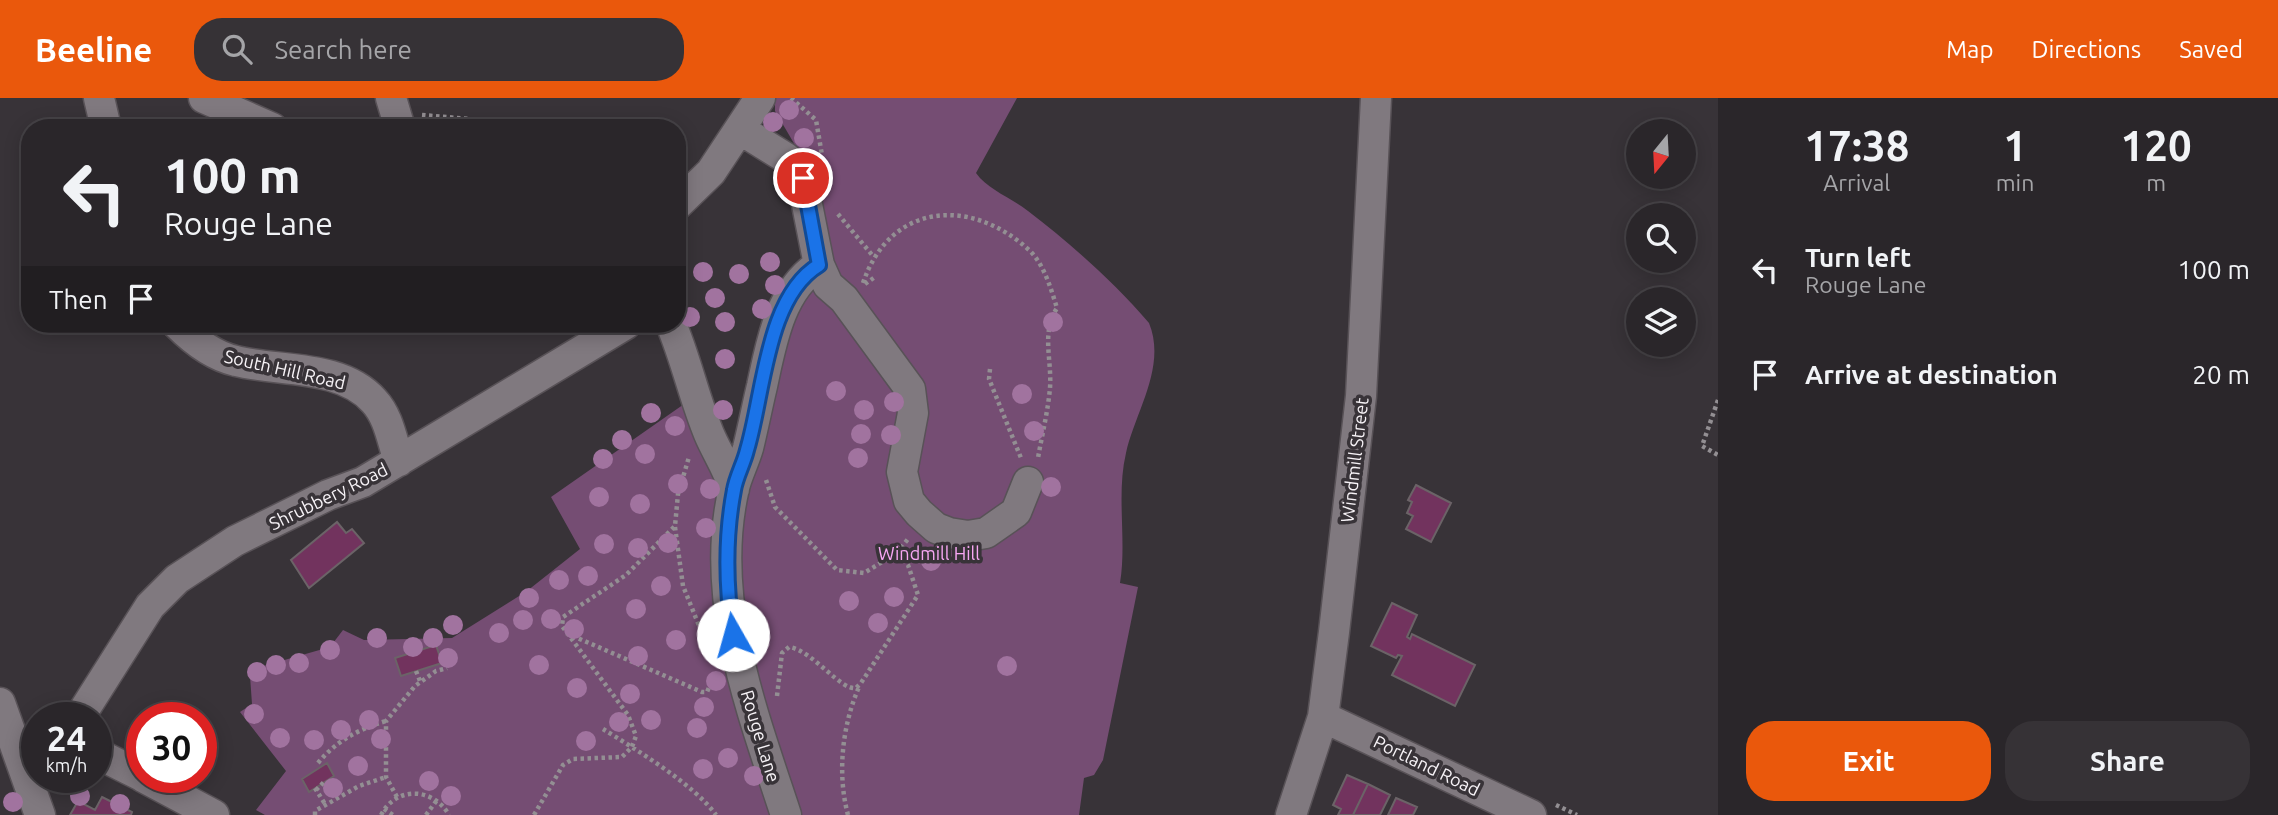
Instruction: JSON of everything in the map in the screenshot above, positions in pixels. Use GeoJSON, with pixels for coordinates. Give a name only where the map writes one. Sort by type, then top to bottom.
{"type":"FeatureCollection","features":[{"type":"Feature","properties":{"kind":"street"},"geometry":{"type":"LineString","coordinates":[[99,98],[104,119]]}},
{"type":"Feature","properties":{"kind":"street"},"geometry":{"type":"LineString","coordinates":[[204,98],[252,119]]}},
{"type":"Feature","properties":{"kind":"street"},"geometry":{"type":"LineString","coordinates":[[686,197],[705,179],[741,130],[760,98]]}},
{"type":"Feature","properties":{"kind":"street","name":"Windmill Street"},"geometry":{"type":"LineString","coordinates":[[1291,815],[1323,718],[1361,396],[1376,98]]}},
{"type":"Feature","properties":{"kind":"street"},"geometry":{"type":"LineString","coordinates":[[741,130],[786,158],[801,174],[819,265],[828,285],[844,299],[911,389],[913,413],[902,472],[909,501],[924,519],[949,533],[986,533],[1016,512],[1028,482]]}},
{"type":"Feature","properties":{"kind":"street","name":"Rouge Lane"},"geometry":{"type":"LineString","coordinates":[[786,815],[752,711],[731,623],[728,546],[734,489],[751,435],[767,363],[785,308],[802,276],[819,265]]}},
{"type":"Feature","properties":{"kind":"street","name":"South Hill Road"},"geometry":{"type":"LineString","coordinates":[[188,333],[212,352],[234,361],[316,373],[346,381],[363,391],[382,413],[399,461]]}},
{"type":"Feature","properties":{"kind":"street","name":"Shrubbery Road"},"geometry":{"type":"LineString","coordinates":[[89,702],[150,606],[177,579],[235,541],[328,495],[363,482],[602,333]]}},
{"type":"Feature","properties":{"kind":"street","name":"Rouge Lane"},"geometry":{"type":"LineString","coordinates":[[675,333],[707,430],[726,464],[734,489]]}},
{"type":"Feature","properties":{"kind":"street"},"geometry":{"type":"LineString","coordinates":[[0,703],[21,746]]}},
{"type":"Feature","properties":{"kind":"street","name":"Portland Road"},"geometry":{"type":"LineString","coordinates":[[1323,718],[1542,809]]}},
{"type":"Feature","properties":{"kind":"street"},"geometry":{"type":"LineString","coordinates":[[36,793],[40,815]]}},
{"type":"Feature","properties":{"kind":"street"},"geometry":{"type":"LineString","coordinates":[[172,793],[214,815]]}},
{"type":"Feature","properties":{"kind":"path"},"geometry":{"type":"LineString","coordinates":[[791,98],[816,120],[825,166]]}},
{"type":"Feature","properties":{"kind":"path"},"geometry":{"type":"LineString","coordinates":[[396,114],[458,119]]}},
{"type":"Feature","properties":{"kind":"path"},"geometry":{"type":"LineString","coordinates":[[836,206],[846,224],[873,256]]}},
{"type":"Feature","properties":{"kind":"path"},"geometry":{"type":"LineString","coordinates":[[875,277],[864,282],[873,256],[885,240],[914,219],[953,214],[996,226],[1031,251],[1049,283],[1057,307],[1049,320],[1047,336],[1049,395],[1038,459],[1028,482]]}},
{"type":"Feature","properties":{"kind":"path"},"geometry":{"type":"LineString","coordinates":[[990,369],[989,379],[1028,482]]}},
{"type":"Feature","properties":{"kind":"path"},"geometry":{"type":"LineString","coordinates":[[1718,400],[1702,446],[1718,455]]}},
{"type":"Feature","properties":{"kind":"path"},"geometry":{"type":"LineString","coordinates":[[707,430],[696,433],[684,470],[675,526],[683,586],[708,648]]}},
{"type":"Feature","properties":{"kind":"path"},"geometry":{"type":"LineString","coordinates":[[751,435],[758,440],[772,502],[829,565],[848,573],[864,573],[897,553],[924,519]]}},
{"type":"Feature","properties":{"kind":"path"},"geometry":{"type":"LineString","coordinates":[[534,815],[563,765],[573,759],[622,757],[632,747],[636,736],[628,715],[564,632],[563,617],[626,575],[675,526]]}},
{"type":"Feature","properties":{"kind":"path"},"geometry":{"type":"LineString","coordinates":[[775,700],[779,691],[782,653],[789,647],[813,658],[848,688],[856,688],[861,683],[918,595],[908,565],[897,553]]}},
{"type":"Feature","properties":{"kind":"path"},"geometry":{"type":"LineString","coordinates":[[564,632],[702,692],[708,692],[713,684],[714,671]]}},
{"type":"Feature","properties":{"kind":"path"},"geometry":{"type":"LineString","coordinates":[[318,762],[341,740],[367,726],[386,721],[420,681],[447,668]]}},
{"type":"Feature","properties":{"kind":"path"},"geometry":{"type":"LineString","coordinates":[[416,671],[420,681]]}},
{"type":"Feature","properties":{"kind":"path"},"geometry":{"type":"LineString","coordinates":[[848,815],[842,786],[844,742],[849,716],[861,683]]}},
{"type":"Feature","properties":{"kind":"path"},"geometry":{"type":"LineString","coordinates":[[386,721],[386,777],[397,797]]}},
{"type":"Feature","properties":{"kind":"path"},"geometry":{"type":"LineString","coordinates":[[603,729],[632,747],[710,806],[716,815]]}},
{"type":"Feature","properties":{"kind":"path"},"geometry":{"type":"LineString","coordinates":[[315,815],[325,804],[386,777]]}},
{"type":"Feature","properties":{"kind":"path"},"geometry":{"type":"LineString","coordinates":[[324,782],[315,789],[325,804]]}},
{"type":"Feature","properties":{"kind":"path"},"geometry":{"type":"LineString","coordinates":[[381,815],[397,797],[418,793],[437,800],[449,815]]}},
{"type":"Feature","properties":{"kind":"path"},"geometry":{"type":"LineString","coordinates":[[426,815],[437,800]]}},
{"type":"Feature","properties":{"kind":"path"},"geometry":{"type":"LineString","coordinates":[[384,809],[393,815]]}},
{"type":"Feature","properties":{"kind":"path"},"geometry":{"type":"LineString","coordinates":[[1542,809],[1577,815]]}},
{"type":"Feature","properties":{"kind":"green space","name":"Windmill Hill"},"geometry":{"type":"Polygon","coordinates":[[[775,98],[1017,98],[976,173],[1076,250],[1107,278],[1149,323],[1154,340],[1152,373],[1130,437],[1122,485],[1120,583],[1138,587],[1103,760],[1094,775],[1084,778],[1079,815],[795,815],[747,657],[735,554],[754,437],[804,288],[802,157],[775,111],[775,98]]]}},
{"type":"Feature","properties":{"kind":"green space"},"geometry":{"type":"Polygon","coordinates":[[[687,402],[721,497],[713,579],[723,659],[774,815],[265,815],[256,810],[286,771],[240,712],[252,704],[250,676],[260,667],[330,647],[343,630],[364,640],[452,638],[527,591],[580,549],[551,497],[687,402]]]}},
{"type":"Feature","properties":{"kind":"building"},"geometry":{"type":"Polygon","coordinates":[[[1416,485],[1451,503],[1431,542],[1406,529],[1413,516],[1407,513],[1412,502],[1408,500],[1416,485]]]}},
{"type":"Feature","properties":{"kind":"building"},"geometry":{"type":"Polygon","coordinates":[[[337,522],[346,533],[352,529],[364,543],[309,588],[291,560],[337,522]]]}},
{"type":"Feature","properties":{"kind":"building"},"geometry":{"type":"Polygon","coordinates":[[[1392,603],[1417,615],[1407,637],[1410,639],[1412,634],[1475,665],[1455,706],[1392,675],[1402,656],[1398,655],[1396,658],[1371,646],[1392,603]]]}},
{"type":"Feature","properties":{"kind":"building"},"geometry":{"type":"Polygon","coordinates":[[[436,645],[442,663],[401,676],[395,658],[436,645]]]}},
{"type":"Feature","properties":{"kind":"building"},"geometry":{"type":"Polygon","coordinates":[[[327,763],[334,776],[309,792],[302,779],[327,763]]]}},
{"type":"Feature","properties":{"kind":"building"},"geometry":{"type":"Polygon","coordinates":[[[1347,775],[1368,784],[1353,815],[1338,815],[1341,809],[1333,805],[1347,775]]]}},
{"type":"Feature","properties":{"kind":"building"},"geometry":{"type":"Polygon","coordinates":[[[1368,784],[1390,795],[1380,815],[1353,815],[1368,784]]]}},
{"type":"Feature","properties":{"kind":"building"},"geometry":{"type":"Polygon","coordinates":[[[102,797],[132,812],[131,815],[70,815],[78,801],[95,810],[102,797]]]}},
{"type":"Feature","properties":{"kind":"building"},"geometry":{"type":"Polygon","coordinates":[[[1396,798],[1417,807],[1413,815],[1388,815],[1396,798]]]}},
{"type":"Feature","properties":{"kind":"route"},"geometry":{"type":"LineString","coordinates":[[733,635],[729,611],[728,546],[734,489],[747,450],[780,318],[799,280],[819,265],[803,178]]}}]}
